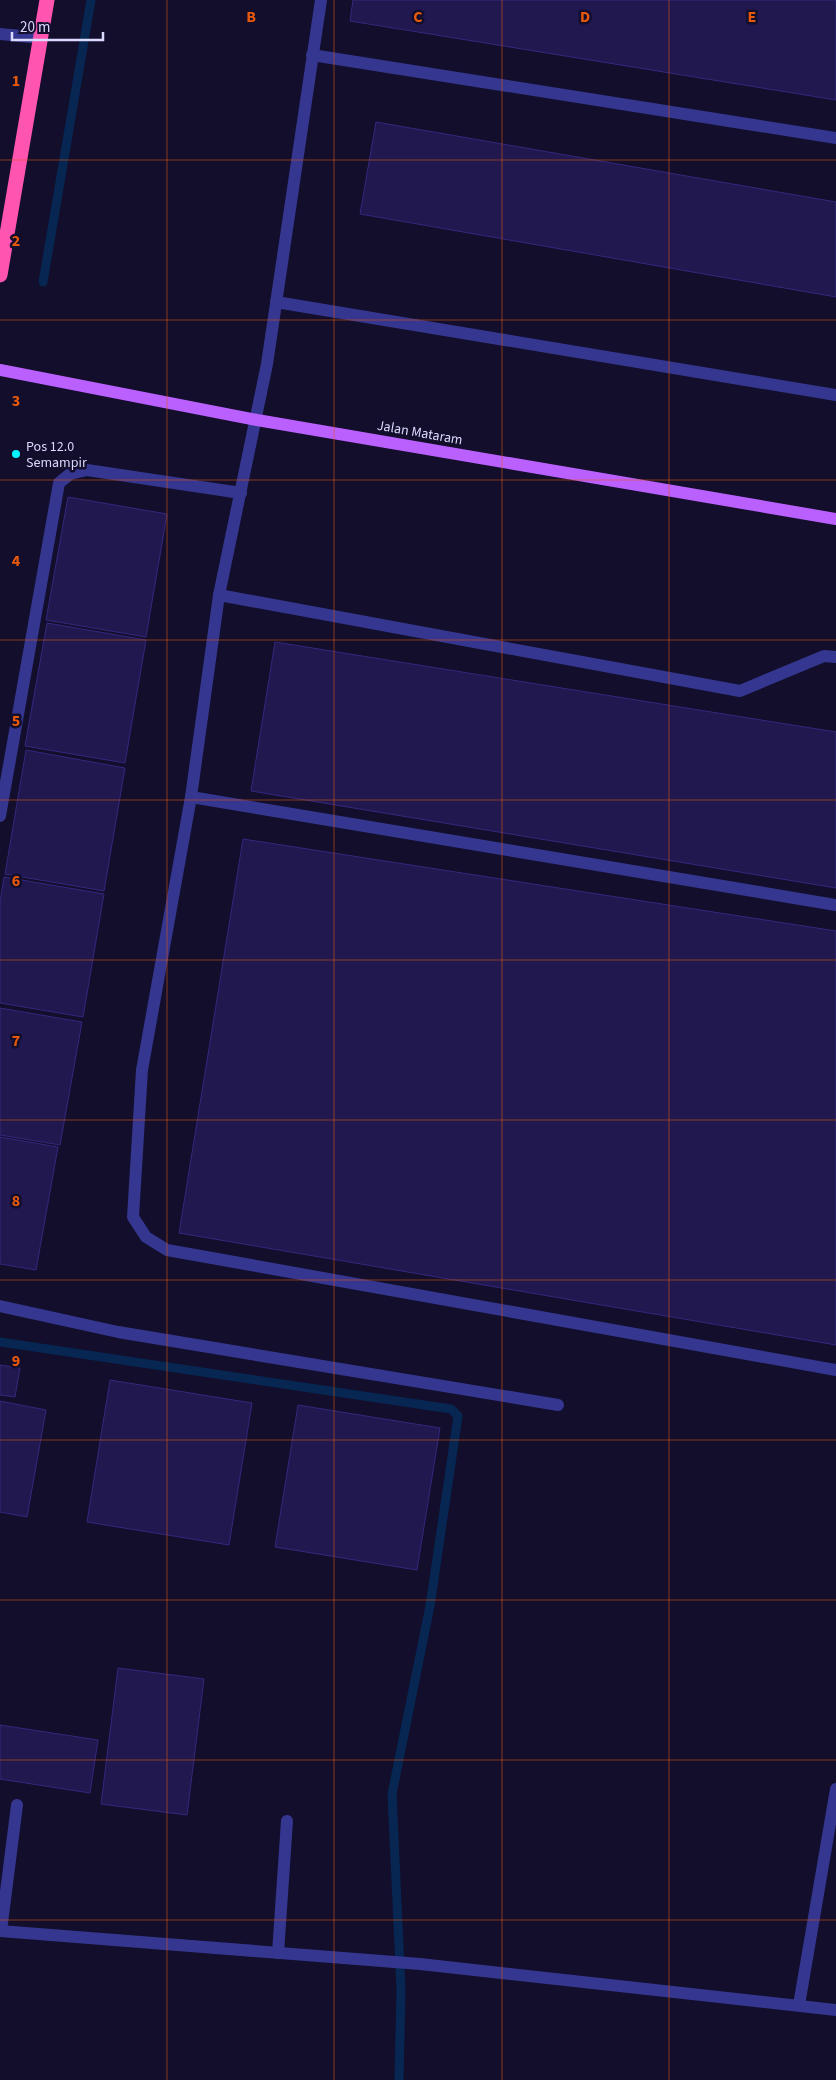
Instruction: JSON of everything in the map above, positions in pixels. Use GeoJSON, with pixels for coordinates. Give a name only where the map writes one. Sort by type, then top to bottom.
{"type":"FeatureCollection","features":[{"type":"Feature","properties":{"kind":"highway"},"geometry":{"type":"LineString","coordinates":[[0,274],[47,0]]}},
{"type":"Feature","properties":{"kind":"highway"},"geometry":{"type":"LineString","coordinates":[[0,212],[16,186]]}},
{"type":"Feature","properties":{"kind":"main road","name":"Jalan Mataram"},"geometry":{"type":"LineString","coordinates":[[0,370],[257,420],[836,519]]}},
{"type":"Feature","properties":{"kind":"street"},"geometry":{"type":"LineString","coordinates":[[321,0],[267,364],[257,420],[219,595],[191,796],[142,1070],[133,1218],[146,1237],[167,1250],[836,1370]]}},
{"type":"Feature","properties":{"kind":"street"},"geometry":{"type":"LineString","coordinates":[[0,34],[41,38]]}},
{"type":"Feature","properties":{"kind":"street"},"geometry":{"type":"LineString","coordinates":[[312,55],[836,138]]}},
{"type":"Feature","properties":{"kind":"street"},"geometry":{"type":"LineString","coordinates":[[276,302],[835,392]]}},
{"type":"Feature","properties":{"kind":"street"},"geometry":{"type":"LineString","coordinates":[[0,816],[59,483],[70,474],[87,470],[241,494]]}},
{"type":"Feature","properties":{"kind":"street"},"geometry":{"type":"LineString","coordinates":[[219,595],[740,691],[824,656],[836,657]]}},
{"type":"Feature","properties":{"kind":"street"},"geometry":{"type":"LineString","coordinates":[[191,796],[836,905]]}},
{"type":"Feature","properties":{"kind":"street"},"geometry":{"type":"LineString","coordinates":[[0,1306],[118,1332],[558,1405]]}},
{"type":"Feature","properties":{"kind":"street"},"geometry":{"type":"LineString","coordinates":[[799,2005],[836,1789]]}},
{"type":"Feature","properties":{"kind":"street"},"geometry":{"type":"LineString","coordinates":[[17,1805],[1,1931],[420,1964],[836,2010]]}},
{"type":"Feature","properties":{"kind":"street"},"geometry":{"type":"LineString","coordinates":[[278,1953],[287,1821]]}},
{"type":"Feature","properties":{"kind":"building"},"geometry":{"type":"Polygon","coordinates":[[[353,0],[836,0],[836,100],[350,21],[353,0]]]}},
{"type":"Feature","properties":{"kind":"building"},"geometry":{"type":"Polygon","coordinates":[[[376,122],[836,202],[836,297],[360,214],[376,122]]]}},
{"type":"Feature","properties":{"kind":"building"},"geometry":{"type":"Polygon","coordinates":[[[68,497],[167,514],[146,637],[46,620],[68,497]]]}},
{"type":"Feature","properties":{"kind":"building"},"geometry":{"type":"Polygon","coordinates":[[[47,623],[146,640],[125,763],[25,746],[47,623]]]}},
{"type":"Feature","properties":{"kind":"building"},"geometry":{"type":"Polygon","coordinates":[[[275,642],[836,732],[836,888],[251,791],[275,642]]]}},
{"type":"Feature","properties":{"kind":"building"},"geometry":{"type":"Polygon","coordinates":[[[26,750],[125,768],[104,891],[5,874],[26,750]]]}},
{"type":"Feature","properties":{"kind":"building"},"geometry":{"type":"Polygon","coordinates":[[[243,839],[836,931],[836,1345],[179,1233],[243,839]]]}},
{"type":"Feature","properties":{"kind":"building"},"geometry":{"type":"Polygon","coordinates":[[[4,877],[104,894],[83,1017],[0,1003],[0,902],[4,877]]]}},
{"type":"Feature","properties":{"kind":"building"},"geometry":{"type":"Polygon","coordinates":[[[0,1008],[82,1022],[60,1145],[0,1135],[0,1008]]]}},
{"type":"Feature","properties":{"kind":"building"},"geometry":{"type":"Polygon","coordinates":[[[0,1137],[58,1147],[36,1270],[0,1264],[0,1137]]]}},
{"type":"Feature","properties":{"kind":"building"},"geometry":{"type":"Polygon","coordinates":[[[0,1365],[20,1368],[15,1397],[0,1395],[0,1365]]]}},
{"type":"Feature","properties":{"kind":"building"},"geometry":{"type":"Polygon","coordinates":[[[110,1380],[252,1403],[229,1545],[87,1522],[110,1380]]]}},
{"type":"Feature","properties":{"kind":"building"},"geometry":{"type":"Polygon","coordinates":[[[0,1401],[46,1410],[27,1517],[0,1512],[0,1401]]]}},
{"type":"Feature","properties":{"kind":"building"},"geometry":{"type":"Polygon","coordinates":[[[298,1405],[440,1428],[417,1570],[275,1547],[298,1405]]]}},
{"type":"Feature","properties":{"kind":"building"},"geometry":{"type":"Polygon","coordinates":[[[118,1668],[204,1679],[187,1815],[101,1804],[118,1668]]]}},
{"type":"Feature","properties":{"kind":"building"},"geometry":{"type":"Polygon","coordinates":[[[0,1725],[98,1740],[90,1793],[0,1779],[0,1725]]]}},
{"type":"Feature","properties":{"kind":"waterway"},"geometry":{"type":"LineString","coordinates":[[43,282],[91,0]]}},
{"type":"Feature","properties":{"kind":"waterway"},"geometry":{"type":"LineString","coordinates":[[0,1342],[451,1409],[458,1416],[430,1606],[392,1794],[401,1989],[399,2080]]}},
{"type":"Feature","properties":{"kind":"place","name":"Pos 12.0 Semampir"},"geometry":{"type":"Point","coordinates":[16,454]}}]}
